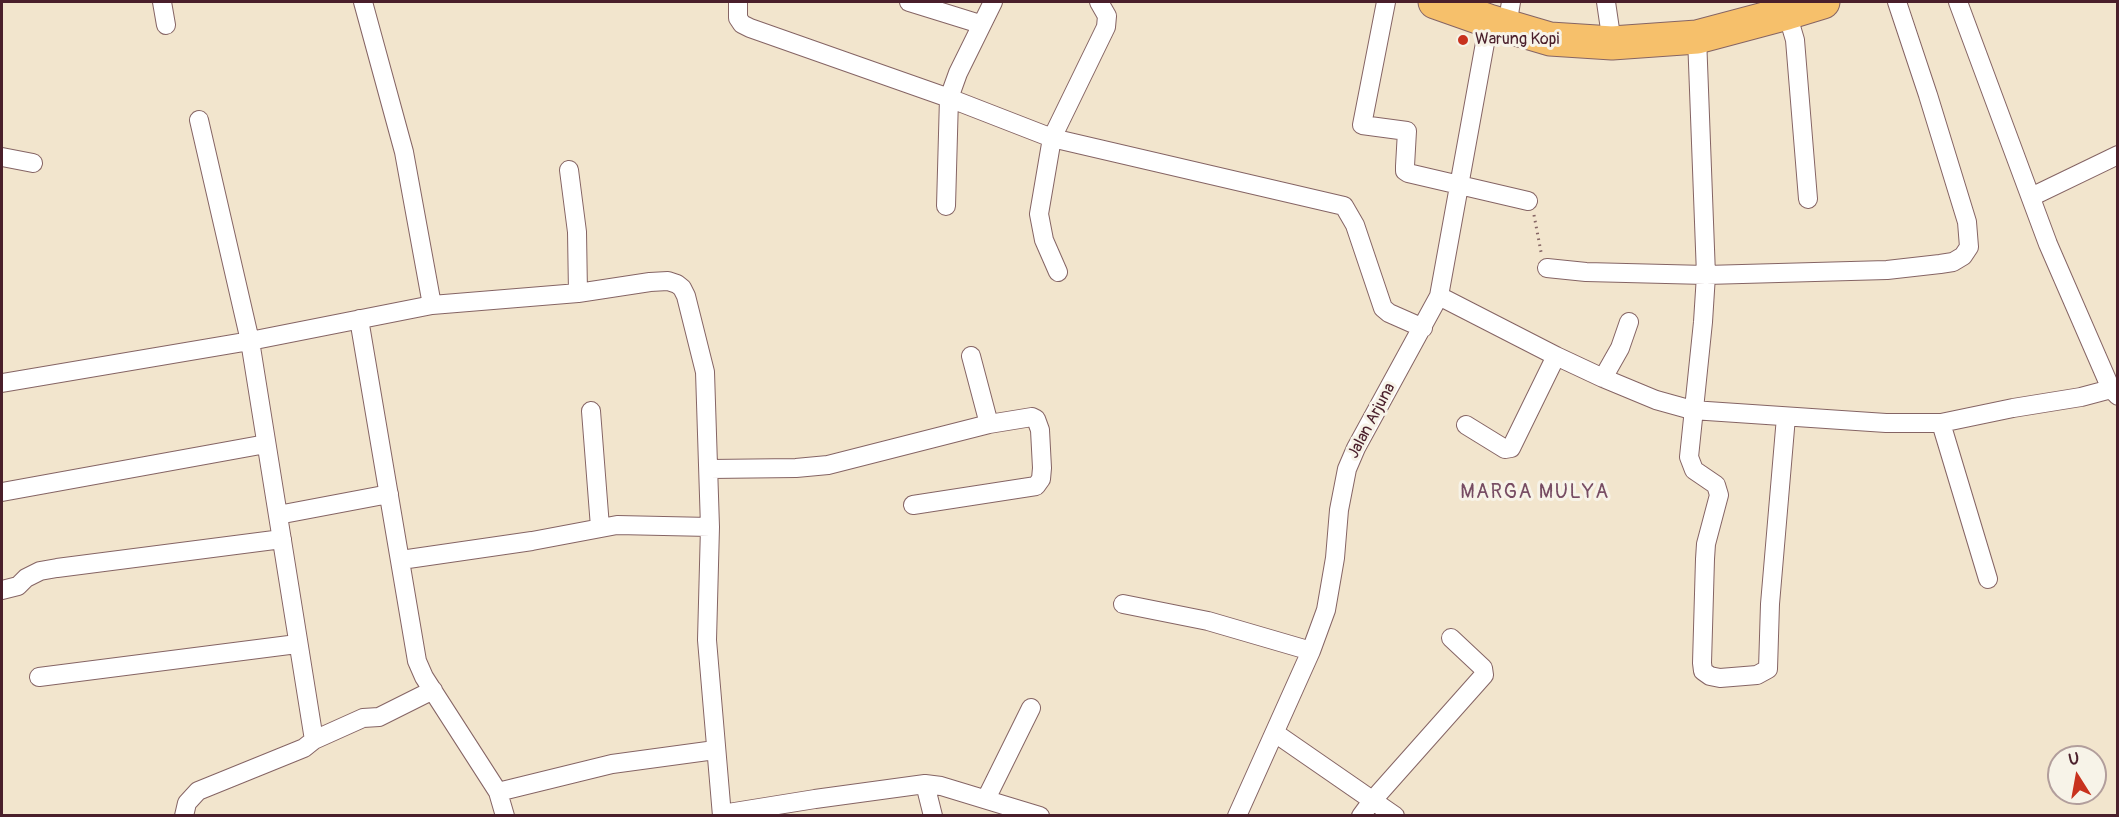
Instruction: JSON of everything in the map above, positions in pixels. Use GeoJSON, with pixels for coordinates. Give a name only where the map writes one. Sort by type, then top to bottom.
{"type":"FeatureCollection","features":[{"type":"Feature","properties":{"kind":"highway"},"geometry":{"type":"LineString","coordinates":[[1435,2],[1502,16],[1550,39],[1612,44],[1697,37],[1785,8],[1823,2]]}},
{"type":"Feature","properties":{"kind":"street"},"geometry":{"type":"LineString","coordinates":[[162,2],[166,26]]}},
{"type":"Feature","properties":{"kind":"street"},"geometry":{"type":"LineString","coordinates":[[363,2],[404,152],[432,305]]}},
{"type":"Feature","properties":{"kind":"street"},"geometry":{"type":"LineString","coordinates":[[738,2],[738,18],[742,24],[750,28],[1052,138],[1344,206],[1355,225],[1383,308],[1389,314],[1423,328]]}},
{"type":"Feature","properties":{"kind":"street"},"geometry":{"type":"LineString","coordinates":[[909,2],[980,24]]}},
{"type":"Feature","properties":{"kind":"street"},"geometry":{"type":"LineString","coordinates":[[946,206],[949,99],[980,24],[993,2]]}},
{"type":"Feature","properties":{"kind":"street"},"geometry":{"type":"LineString","coordinates":[[1058,272],[1044,240],[1039,214],[1052,138],[1106,27],[1107,16],[1099,2]]}},
{"type":"Feature","properties":{"kind":"street"},"geometry":{"type":"LineString","coordinates":[[1386,2],[1362,125],[1407,131],[1406,171],[1528,201]]}},
{"type":"Feature","properties":{"kind":"street"},"geometry":{"type":"LineString","coordinates":[[1606,2],[1612,44]]}},
{"type":"Feature","properties":{"kind":"street"},"geometry":{"type":"LineString","coordinates":[[1547,268],[1586,272],[1706,274],[1887,270],[1953,262],[1963,256],[1969,247],[1968,228],[1897,2]]}},
{"type":"Feature","properties":{"kind":"street"},"geometry":{"type":"LineString","coordinates":[[1439,296],[1603,378],[1656,400],[1692,410],[1886,423],[1941,423],[2013,408],[2114,392],[2048,244],[1958,2]]}},
{"type":"Feature","properties":{"kind":"street"},"geometry":{"type":"LineString","coordinates":[[1785,8],[1795,40],[1808,199]]}},
{"type":"Feature","properties":{"kind":"street","name":"Jalan Arjuna"},"geometry":{"type":"LineString","coordinates":[[1237,816],[1311,651],[1326,610],[1332,584],[1340,502],[1347,469],[1356,448],[1439,296],[1459,185],[1502,16]]}},
{"type":"Feature","properties":{"kind":"street"},"geometry":{"type":"LineString","coordinates":[[1697,37],[1706,274],[1689,457],[1694,470],[1716,485],[1719,495],[1706,544],[1702,663],[1703,671],[1707,675],[1720,678],[1757,675],[1768,669],[1770,604],[1786,417]]}},
{"type":"Feature","properties":{"kind":"street"},"geometry":{"type":"LineString","coordinates":[[199,120],[250,341],[314,740]]}},
{"type":"Feature","properties":{"kind":"street"},"geometry":{"type":"LineString","coordinates":[[2031,197],[2118,155]]}},
{"type":"Feature","properties":{"kind":"street"},"geometry":{"type":"LineString","coordinates":[[2,157],[33,163]]}},
{"type":"Feature","properties":{"kind":"street"},"geometry":{"type":"LineString","coordinates":[[568,170],[577,232],[578,293]]}},
{"type":"Feature","properties":{"kind":"street"},"geometry":{"type":"LineString","coordinates":[[2,383],[250,341],[432,305],[578,293],[668,281],[682,288],[705,372],[710,469],[707,640],[722,815],[925,784],[986,799],[1040,816]]}},
{"type":"Feature","properties":{"kind":"street"},"geometry":{"type":"LineString","coordinates":[[359,319],[417,661],[498,792],[505,816]]}},
{"type":"Feature","properties":{"kind":"street"},"geometry":{"type":"LineString","coordinates":[[1603,378],[1620,348],[1629,322]]}},
{"type":"Feature","properties":{"kind":"street"},"geometry":{"type":"LineString","coordinates":[[971,356],[989,424]]}},
{"type":"Feature","properties":{"kind":"street"},"geometry":{"type":"LineString","coordinates":[[1466,425],[1505,449],[1511,448],[1556,356]]}},
{"type":"Feature","properties":{"kind":"street"},"geometry":{"type":"LineString","coordinates":[[591,411],[600,527]]}},
{"type":"Feature","properties":{"kind":"street"},"geometry":{"type":"LineString","coordinates":[[710,469],[773,469],[828,465],[989,424],[1032,417],[1036,419],[1040,430],[1042,468],[1041,479],[1036,486],[913,505]]}},
{"type":"Feature","properties":{"kind":"street"},"geometry":{"type":"LineString","coordinates":[[1941,423],[1988,579]]}},
{"type":"Feature","properties":{"kind":"street"},"geometry":{"type":"LineString","coordinates":[[2,492],[266,444]]}},
{"type":"Feature","properties":{"kind":"street"},"geometry":{"type":"LineString","coordinates":[[278,515],[389,494]]}},
{"type":"Feature","properties":{"kind":"street"},"geometry":{"type":"LineString","coordinates":[[401,560],[532,541],[600,527],[639,524],[710,527]]}},
{"type":"Feature","properties":{"kind":"street"},"geometry":{"type":"LineString","coordinates":[[2,590],[18,586],[26,578],[40,571],[282,539]]}},
{"type":"Feature","properties":{"kind":"street"},"geometry":{"type":"LineString","coordinates":[[1123,604],[1208,621],[1311,651]]}},
{"type":"Feature","properties":{"kind":"street"},"geometry":{"type":"LineString","coordinates":[[1366,808],[1484,675],[1483,668],[1451,639]]}},
{"type":"Feature","properties":{"kind":"street"},"geometry":{"type":"LineString","coordinates":[[39,677],[297,644]]}},
{"type":"Feature","properties":{"kind":"street"},"geometry":{"type":"LineString","coordinates":[[184,816],[187,803],[198,791],[304,748],[314,740],[363,718],[379,717],[433,690]]}},
{"type":"Feature","properties":{"kind":"street"},"geometry":{"type":"LineString","coordinates":[[986,799],[1031,708]]}},
{"type":"Feature","properties":{"kind":"street"},"geometry":{"type":"LineString","coordinates":[[1275,733],[1366,808],[1395,816]]}},
{"type":"Feature","properties":{"kind":"street"},"geometry":{"type":"LineString","coordinates":[[498,792],[612,764],[716,750]]}},
{"type":"Feature","properties":{"kind":"street"},"geometry":{"type":"LineString","coordinates":[[925,784],[933,816]]}},
{"type":"Feature","properties":{"kind":"path"},"geometry":{"type":"LineString","coordinates":[[1528,201],[1532,205],[1543,262],[1547,268]]}},
{"type":"Feature","properties":{"kind":"place","name":"Warung Kopi"},"geometry":{"type":"Point","coordinates":[1463,40]}},
{"type":"Feature","properties":{"kind":"district","name":"MARGA MULYA"},"geometry":{"type":"Point","coordinates":[1535,493]}}]}
